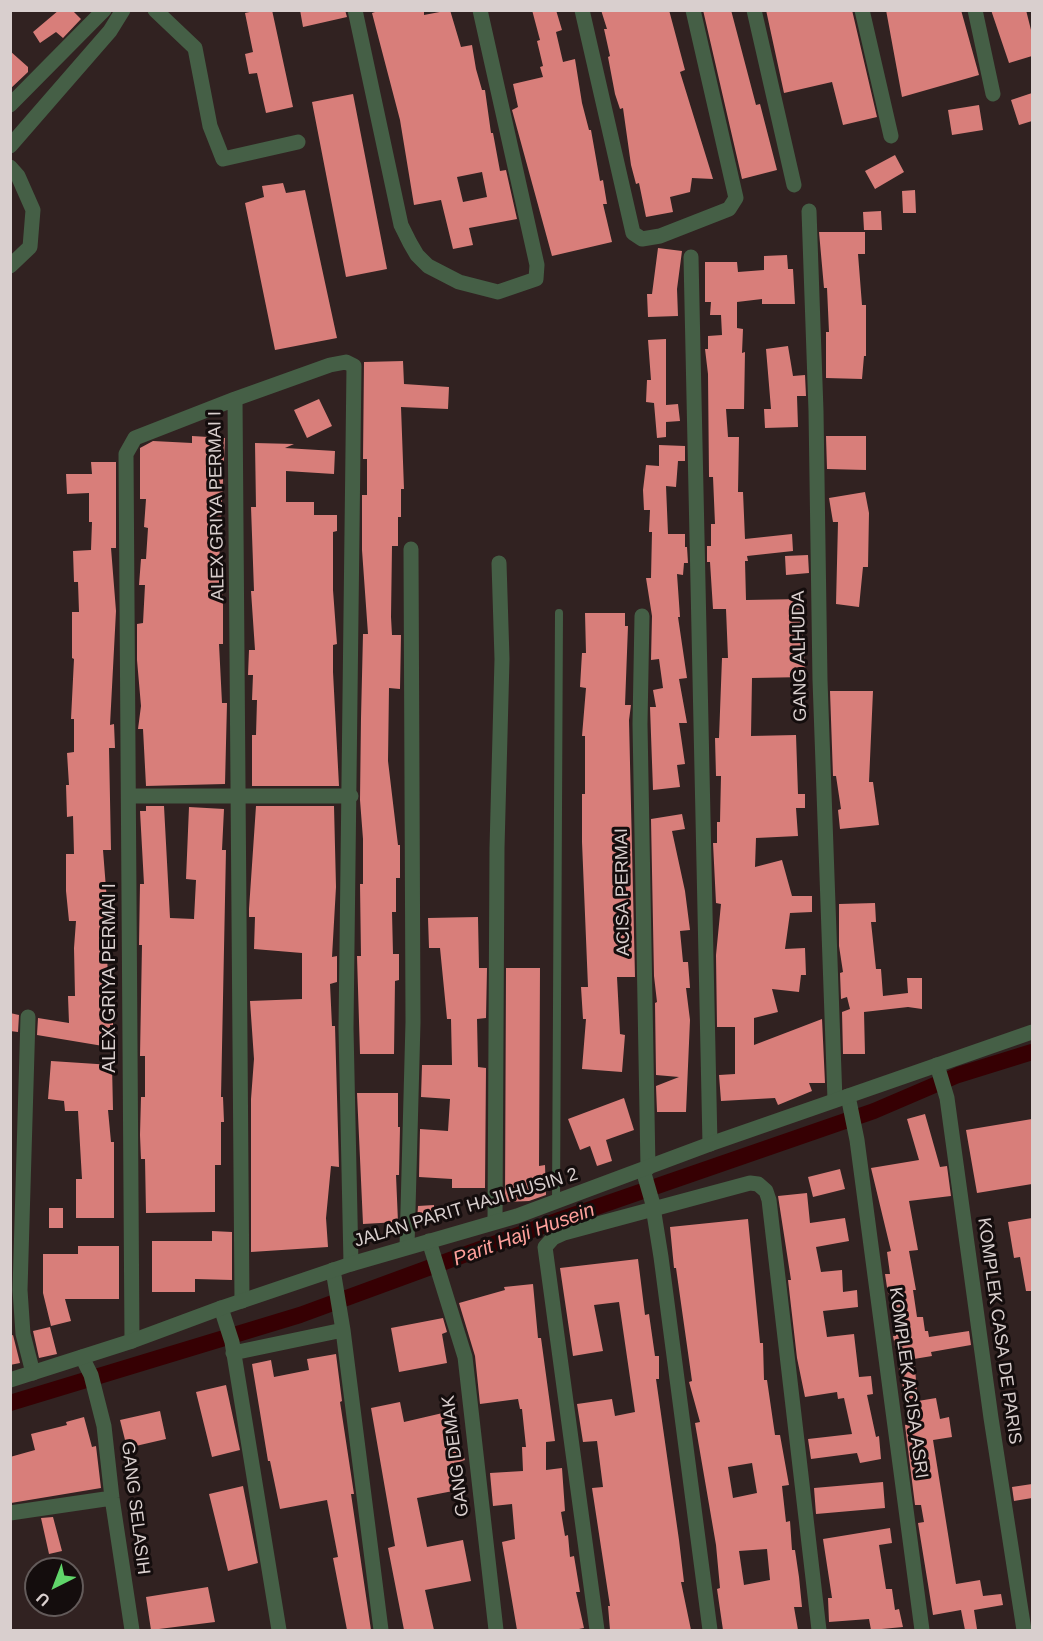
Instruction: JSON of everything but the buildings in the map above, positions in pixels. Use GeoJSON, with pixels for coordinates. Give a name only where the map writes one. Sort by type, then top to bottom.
{"type":"FeatureCollection","features":[{"type":"Feature","properties":{"kind":"street"},"geometry":{"type":"LineString","coordinates":[[10,105],[104,10]]}},
{"type":"Feature","properties":{"kind":"street"},"geometry":{"type":"LineString","coordinates":[[10,146],[110,31],[123,10]]}},
{"type":"Feature","properties":{"kind":"street"},"geometry":{"type":"LineString","coordinates":[[155,10],[195,48],[210,126],[223,159],[298,142]]}},
{"type":"Feature","properties":{"kind":"street"},"geometry":{"type":"LineString","coordinates":[[356,10],[401,225],[417,255],[428,266],[459,282],[498,292],[536,279],[537,265],[480,10]]}},
{"type":"Feature","properties":{"kind":"street"},"geometry":{"type":"LineString","coordinates":[[582,10],[633,233],[642,239],[660,236],[729,210],[736,198],[693,10]]}},
{"type":"Feature","properties":{"kind":"street"},"geometry":{"type":"LineString","coordinates":[[754,10],[794,185]]}},
{"type":"Feature","properties":{"kind":"street"},"geometry":{"type":"LineString","coordinates":[[862,10],[891,136]]}},
{"type":"Feature","properties":{"kind":"street"},"geometry":{"type":"LineString","coordinates":[[975,10],[993,94]]}},
{"type":"Feature","properties":{"kind":"street"},"geometry":{"type":"LineString","coordinates":[[10,167],[18,176],[33,210],[30,247],[10,266]]}},
{"type":"Feature","properties":{"kind":"street","name":"GANG ALHUDA"},"geometry":{"type":"LineString","coordinates":[[809,211],[816,411],[819,680],[844,1100],[857,1140]]}},
{"type":"Feature","properties":{"kind":"street"},"geometry":{"type":"LineString","coordinates":[[691,257],[710,1144]]}},
{"type":"Feature","properties":{"kind":"street"},"geometry":{"type":"LineString","coordinates":[[235,399],[330,365],[346,362],[354,366],[351,796],[346,1028],[351,1264]]}},
{"type":"Feature","properties":{"kind":"street","name":"ALEX GRIYA PERMAI I"},"geometry":{"type":"LineString","coordinates":[[132,1341],[126,454],[135,438],[235,399],[240,796],[242,1301]]}},
{"type":"Feature","properties":{"kind":"street"},"geometry":{"type":"LineString","coordinates":[[407,1247],[413,1022],[411,549]]}},
{"type":"Feature","properties":{"kind":"street"},"geometry":{"type":"LineString","coordinates":[[495,1221],[497,848],[502,660],[500,563]]}},
{"type":"Feature","properties":{"kind":"street","name":"ACISA PERMAI"},"geometry":{"type":"LineString","coordinates":[[642,615],[640,724],[646,1172],[653,1205],[710,1630]]}},
{"type":"Feature","properties":{"kind":"street"},"geometry":{"type":"LineString","coordinates":[[129,796],[351,796]]}},
{"type":"Feature","properties":{"kind":"street"},"geometry":{"type":"LineString","coordinates":[[28,1017],[20,1290],[23,1334],[33,1373]]}},
{"type":"Feature","properties":{"kind":"street","name":"JALAN PARIT HAJI HUSIN 2"},"geometry":{"type":"LineString","coordinates":[[10,1380],[85,1363],[132,1341],[223,1315],[242,1301],[334,1278],[351,1264],[407,1247],[431,1247],[495,1221],[517,1216],[646,1172],[710,1144],[938,1069],[1032,1032]]}},
{"type":"Feature","properties":{"kind":"street","name":"KOMPLEK CASA DE PARIS"},"geometry":{"type":"LineString","coordinates":[[938,1069],[947,1098],[991,1418],[1024,1630]]}},
{"type":"Feature","properties":{"kind":"street","name":"KOMPLEK ACISA ASRI"},"geometry":{"type":"LineString","coordinates":[[857,1140],[922,1630]]}},
{"type":"Feature","properties":{"kind":"street"},"geometry":{"type":"LineString","coordinates":[[597,1630],[545,1247],[554,1238],[564,1233],[653,1205],[750,1183],[759,1184],[766,1191],[819,1630]]}},
{"type":"Feature","properties":{"kind":"street","name":"GANG DEMAK"},"geometry":{"type":"LineString","coordinates":[[431,1247],[465,1357],[496,1630]]}},
{"type":"Feature","properties":{"kind":"street"},"geometry":{"type":"LineString","coordinates":[[334,1278],[343,1330],[381,1630]]}},
{"type":"Feature","properties":{"kind":"street"},"geometry":{"type":"LineString","coordinates":[[223,1315],[232,1348],[279,1630]]}},
{"type":"Feature","properties":{"kind":"street"},"geometry":{"type":"LineString","coordinates":[[232,1348],[343,1330]]}},
{"type":"Feature","properties":{"kind":"street","name":"GANG SELASIH"},"geometry":{"type":"LineString","coordinates":[[85,1363],[96,1392],[104,1426],[112,1498],[132,1630]]}},
{"type":"Feature","properties":{"kind":"street"},"geometry":{"type":"LineString","coordinates":[[10,1513],[112,1498]]}},
{"type":"Feature","properties":{"kind":"lane"},"geometry":{"type":"LineString","coordinates":[[556,1202],[559,613]]}},
{"type":"Feature","properties":{"kind":"waterway","name":"Parit Haji Husein"},"geometry":{"type":"LineString","coordinates":[[10,1403],[300,1315],[559,1220],[874,1111],[958,1075],[1032,1052]]}}]}
